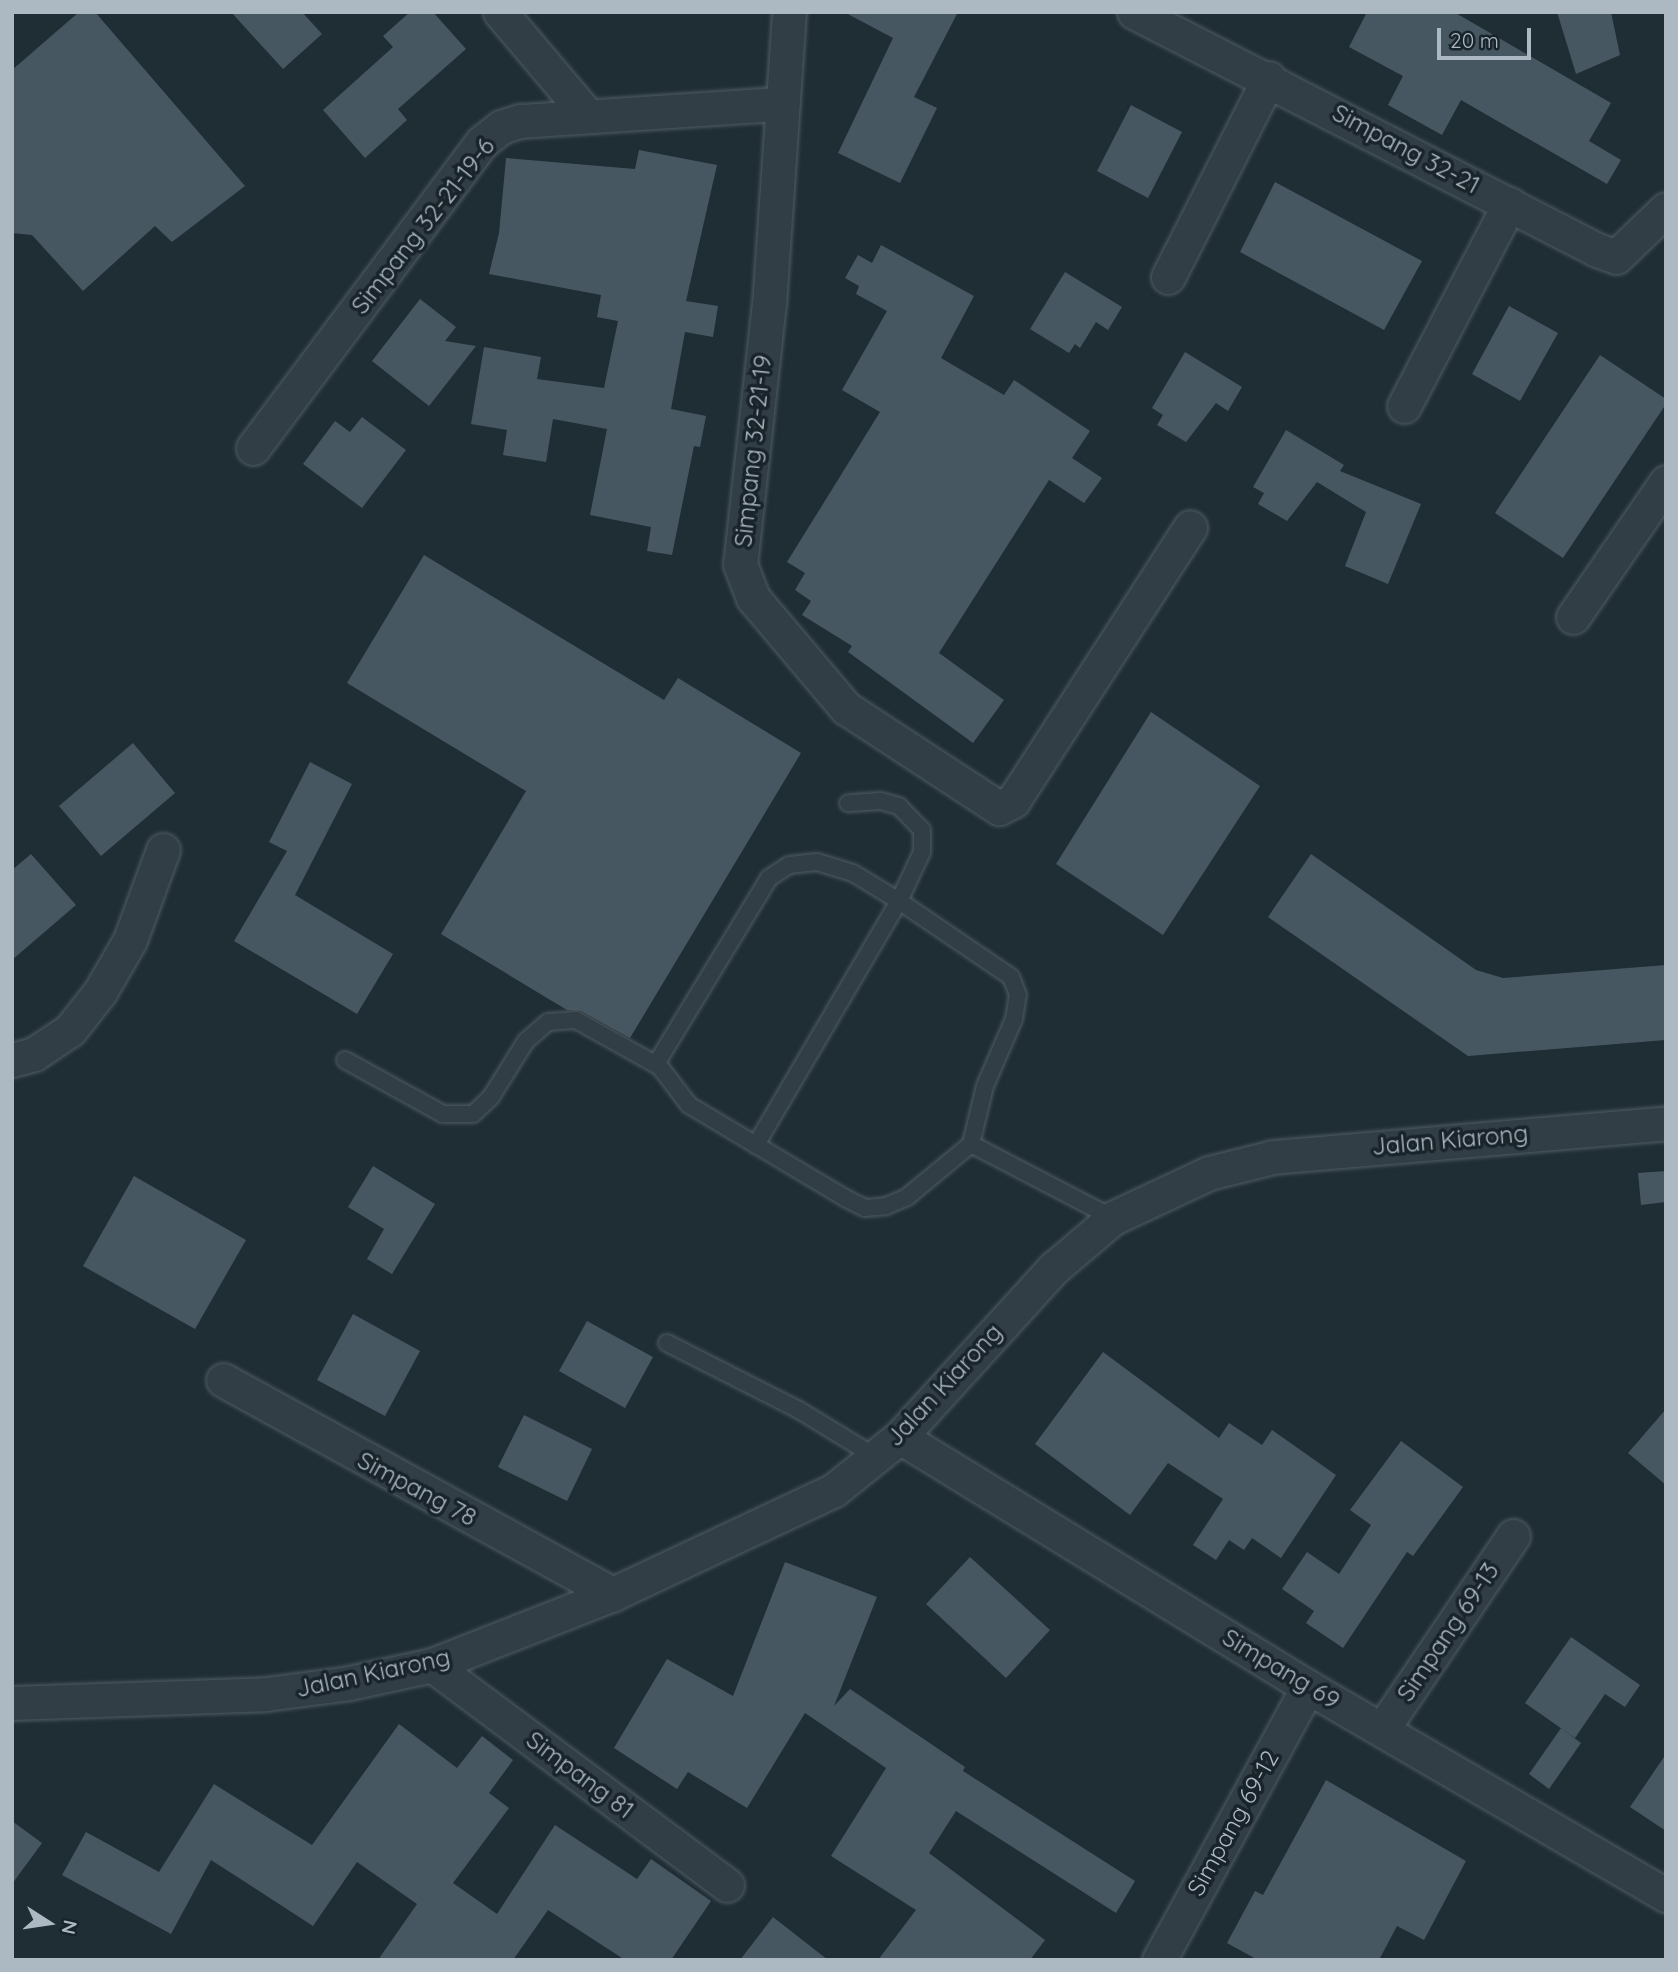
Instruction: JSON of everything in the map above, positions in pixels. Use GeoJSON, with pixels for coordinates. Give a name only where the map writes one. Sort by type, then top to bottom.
{"type":"FeatureCollection","features":[{"type":"Feature","properties":{"kind":"street"},"geometry":{"type":"LineString","coordinates":[[500,12],[588,116]]}},
{"type":"Feature","properties":{"kind":"street","name":"Simpang 32-21-19"},"geometry":{"type":"LineString","coordinates":[[789,12],[779,104],[769,303],[740,564],[753,598],[817,679],[846,708],[999,808],[1013,802],[1191,527]]}},
{"type":"Feature","properties":{"kind":"street","name":"Simpang 32-21"},"geometry":{"type":"LineString","coordinates":[[1133,12],[1269,78],[1616,257],[1665,214]]}},
{"type":"Feature","properties":{"kind":"street"},"geometry":{"type":"LineString","coordinates":[[1168,277],[1269,78]]}},
{"type":"Feature","properties":{"kind":"street","name":"Simpang 32-21-19-6"},"geometry":{"type":"LineString","coordinates":[[253,448],[482,142],[520,121],[779,104]]}},
{"type":"Feature","properties":{"kind":"street"},"geometry":{"type":"LineString","coordinates":[[1404,406],[1509,204]]}},
{"type":"Feature","properties":{"kind":"street"},"geometry":{"type":"LineString","coordinates":[[1573,617],[1666,482]]}},
{"type":"Feature","properties":{"kind":"street"},"geometry":{"type":"LineString","coordinates":[[12,1060],[34,1054],[70,1030],[100,992],[130,940],[163,850]]}},
{"type":"Feature","properties":{"kind":"street","name":"Jalan Kiarong"},"geometry":{"type":"LineString","coordinates":[[12,1703],[266,1694],[432,1665],[613,1594],[834,1489],[888,1447],[1054,1268],[1113,1218],[1209,1173],[1272,1157],[1666,1123]]}},
{"type":"Feature","properties":{"kind":"street","name":"Simpang 78"},"geometry":{"type":"LineString","coordinates":[[223,1380],[613,1594]]}},
{"type":"Feature","properties":{"kind":"street","name":"Simpang 69"},"geometry":{"type":"LineString","coordinates":[[888,1447],[1383,1728],[1666,1895]]}},
{"type":"Feature","properties":{"kind":"street","name":"Simpang 69-13"},"geometry":{"type":"LineString","coordinates":[[1383,1728],[1513,1536]]}},
{"type":"Feature","properties":{"kind":"street","name":"Simpang 81"},"geometry":{"type":"LineString","coordinates":[[432,1665],[727,1885]]}},
{"type":"Feature","properties":{"kind":"street","name":"Simpang 69-12"},"geometry":{"type":"LineString","coordinates":[[1159,1960],[1308,1687]]}},
{"type":"Feature","properties":{"kind":"lane"},"geometry":{"type":"LineString","coordinates":[[756,1145],[899,901],[922,852],[922,830],[899,806],[880,800],[848,803]]}},
{"type":"Feature","properties":{"kind":"lane"},"geometry":{"type":"LineString","coordinates":[[345,1060],[443,1114],[473,1114],[491,1097],[526,1041],[548,1022],[576,1020],[656,1064],[689,1105],[865,1208],[907,1197],[971,1144],[1018,995],[1012,977],[995,962],[853,873],[817,862],[789,865],[769,878],[656,1064]]}},
{"type":"Feature","properties":{"kind":"lane"},"geometry":{"type":"LineString","coordinates":[[971,1144],[1113,1218]]}},
{"type":"Feature","properties":{"kind":"lane"},"geometry":{"type":"LineString","coordinates":[[667,1343],[799,1410],[888,1447]]}},
{"type":"Feature","properties":{"kind":"building"},"geometry":{"type":"Polygon","coordinates":[[[79,12],[95,12],[245,186],[172,242],[155,226],[83,291],[32,235],[12,233],[12,70],[79,12]]]}},
{"type":"Feature","properties":{"kind":"building"},"geometry":{"type":"Polygon","coordinates":[[[231,12],[302,12],[322,34],[283,69],[231,12]]]}},
{"type":"Feature","properties":{"kind":"building"},"geometry":{"type":"Polygon","coordinates":[[[410,12],[433,12],[466,49],[398,109],[407,120],[365,158],[323,110],[393,47],[383,36],[410,12]]]}},
{"type":"Feature","properties":{"kind":"building"},"geometry":{"type":"Polygon","coordinates":[[[844,12],[958,12],[914,97],[937,108],[900,183],[838,153],[893,38],[844,12]]]}},
{"type":"Feature","properties":{"kind":"building"},"geometry":{"type":"Polygon","coordinates":[[[1367,12],[1454,12],[1611,103],[1589,141],[1621,160],[1607,184],[1461,100],[1442,135],[1388,105],[1403,76],[1349,47],[1367,12]]]}},
{"type":"Feature","properties":{"kind":"building"},"geometry":{"type":"Polygon","coordinates":[[[1557,12],[1611,12],[1620,55],[1576,74],[1557,12]]]}},
{"type":"Feature","properties":{"kind":"building"},"geometry":{"type":"Polygon","coordinates":[[[1131,105],[1182,132],[1148,198],[1097,171],[1131,105]]]}},
{"type":"Feature","properties":{"kind":"building"},"geometry":{"type":"Polygon","coordinates":[[[639,150],[717,165],[686,301],[718,306],[713,337],[685,332],[671,409],[706,416],[700,447],[694,446],[672,555],[647,551],[651,527],[590,515],[607,429],[553,419],[546,462],[503,455],[507,430],[471,424],[484,347],[541,357],[537,379],[604,388],[618,321],[597,317],[601,295],[489,274],[499,233],[506,158],[635,169],[639,150]]]}},
{"type":"Feature","properties":{"kind":"building"},"geometry":{"type":"Polygon","coordinates":[[[1275,182],[1422,261],[1384,330],[1240,252],[1275,182]]]}},
{"type":"Feature","properties":{"kind":"building"},"geometry":{"type":"Polygon","coordinates":[[[881,245],[974,296],[941,358],[1004,395],[1014,380],[1090,431],[1072,458],[1102,478],[1084,503],[1049,480],[939,653],[1004,700],[973,743],[848,652],[852,646],[802,615],[811,601],[795,590],[805,573],[787,562],[880,412],[842,390],[887,311],[856,294],[859,286],[845,278],[858,255],[872,263],[881,245]]]}},
{"type":"Feature","properties":{"kind":"building"},"geometry":{"type":"Polygon","coordinates":[[[1065,272],[1122,307],[1108,330],[1096,322],[1080,348],[1075,344],[1069,353],[1030,329],[1065,272]]]}},
{"type":"Feature","properties":{"kind":"building"},"geometry":{"type":"Polygon","coordinates":[[[420,299],[456,327],[445,341],[476,346],[429,406],[372,361],[420,299]]]}},
{"type":"Feature","properties":{"kind":"building"},"geometry":{"type":"Polygon","coordinates":[[[1509,306],[1558,333],[1520,401],[1472,374],[1509,306]]]}},
{"type":"Feature","properties":{"kind":"building"},"geometry":{"type":"Polygon","coordinates":[[[1185,352],[1242,387],[1228,411],[1216,403],[1186,442],[1157,425],[1163,415],[1152,408],[1185,352]]]}},
{"type":"Feature","properties":{"kind":"building"},"geometry":{"type":"Polygon","coordinates":[[[1600,355],[1666,399],[1666,404],[1563,558],[1495,513],[1600,355]]]}},
{"type":"Feature","properties":{"kind":"building"},"geometry":{"type":"Polygon","coordinates":[[[362,417],[406,450],[362,508],[303,464],[335,421],[350,432],[362,417]]]}},
{"type":"Feature","properties":{"kind":"building"},"geometry":{"type":"Polygon","coordinates":[[[1286,430],[1344,465],[1340,471],[1421,504],[1388,584],[1345,566],[1366,512],[1317,482],[1287,521],[1258,504],[1264,493],[1253,487],[1286,430]]]}},
{"type":"Feature","properties":{"kind":"building"},"geometry":{"type":"Polygon","coordinates":[[[424,555],[664,700],[678,678],[801,753],[630,1038],[581,1011],[567,1010],[441,934],[526,791],[347,683],[424,555]]]}},
{"type":"Feature","properties":{"kind":"building"},"geometry":{"type":"Polygon","coordinates":[[[1151,712],[1260,786],[1163,935],[1056,864],[1151,712]]]}},
{"type":"Feature","properties":{"kind":"building"},"geometry":{"type":"Polygon","coordinates":[[[133,743],[175,793],[101,856],[59,806],[133,743]]]}},
{"type":"Feature","properties":{"kind":"building"},"geometry":{"type":"Polygon","coordinates":[[[310,762],[352,784],[295,895],[393,954],[357,1014],[234,941],[287,851],[269,842],[310,762]]]}},
{"type":"Feature","properties":{"kind":"building"},"geometry":{"type":"Polygon","coordinates":[[[31,854],[76,905],[12,960],[12,870],[31,854]]]}},
{"type":"Feature","properties":{"kind":"building"},"geometry":{"type":"Polygon","coordinates":[[[1311,854],[1476,970],[1503,978],[1666,965],[1666,1040],[1468,1056],[1268,917],[1311,854]]]}},
{"type":"Feature","properties":{"kind":"building"},"geometry":{"type":"Polygon","coordinates":[[[373,1166],[435,1204],[392,1274],[367,1259],[384,1229],[348,1207],[373,1166]]]}},
{"type":"Feature","properties":{"kind":"building"},"geometry":{"type":"Polygon","coordinates":[[[1666,1171],[1666,1202],[1641,1205],[1638,1173],[1666,1171]]]}},
{"type":"Feature","properties":{"kind":"building"},"geometry":{"type":"Polygon","coordinates":[[[134,1176],[246,1240],[195,1329],[83,1266],[134,1176]]]}},
{"type":"Feature","properties":{"kind":"building"},"geometry":{"type":"Polygon","coordinates":[[[353,1314],[420,1351],[385,1416],[317,1380],[353,1314]]]}},
{"type":"Feature","properties":{"kind":"building"},"geometry":{"type":"Polygon","coordinates":[[[587,1321],[653,1357],[625,1408],[559,1371],[587,1321]]]}},
{"type":"Feature","properties":{"kind":"building"},"geometry":{"type":"Polygon","coordinates":[[[1103,1352],[1219,1438],[1229,1423],[1262,1445],[1272,1430],[1336,1475],[1281,1558],[1252,1538],[1244,1550],[1229,1540],[1216,1560],[1193,1545],[1223,1499],[1168,1463],[1130,1515],[1035,1444],[1103,1352]]]}},
{"type":"Feature","properties":{"kind":"building"},"geometry":{"type":"Polygon","coordinates":[[[1666,1409],[1666,1485],[1628,1453],[1666,1409]]]}},
{"type":"Feature","properties":{"kind":"building"},"geometry":{"type":"Polygon","coordinates":[[[524,1415],[592,1449],[567,1501],[498,1467],[524,1415]]]}},
{"type":"Feature","properties":{"kind":"building"},"geometry":{"type":"Polygon","coordinates":[[[1401,1441],[1463,1487],[1413,1556],[1407,1552],[1343,1648],[1306,1623],[1314,1611],[1282,1589],[1307,1552],[1339,1574],[1371,1525],[1350,1510],[1401,1441]]]}},
{"type":"Feature","properties":{"kind":"building"},"geometry":{"type":"Polygon","coordinates":[[[970,1557],[1050,1630],[1006,1678],[926,1604],[970,1557]]]}},
{"type":"Feature","properties":{"kind":"building"},"geometry":{"type":"Polygon","coordinates":[[[785,1562],[877,1597],[834,1706],[850,1689],[965,1767],[963,1771],[1135,1881],[1116,1913],[956,1811],[929,1853],[1045,1940],[1030,1960],[878,1960],[916,1910],[831,1856],[886,1768],[805,1713],[747,1808],[688,1772],[677,1789],[614,1748],[667,1659],[733,1696],[785,1562]]]}},
{"type":"Feature","properties":{"kind":"building"},"geometry":{"type":"Polygon","coordinates":[[[1571,1637],[1640,1685],[1625,1707],[1605,1694],[1575,1738],[1525,1703],[1571,1637]]]}},
{"type":"Feature","properties":{"kind":"building"},"geometry":{"type":"Polygon","coordinates":[[[399,1724],[457,1768],[482,1736],[513,1760],[489,1793],[509,1808],[453,1883],[497,1914],[555,1825],[637,1879],[651,1859],[711,1901],[671,1960],[625,1960],[548,1910],[513,1960],[378,1960],[417,1904],[357,1862],[313,1926],[211,1860],[171,1934],[62,1875],[86,1832],[159,1872],[214,1784],[312,1845],[399,1724]]]}},
{"type":"Feature","properties":{"kind":"building"},"geometry":{"type":"Polygon","coordinates":[[[1561,1728],[1581,1743],[1549,1789],[1529,1774],[1561,1728]]]}},
{"type":"Feature","properties":{"kind":"building"},"geometry":{"type":"Polygon","coordinates":[[[1666,1754],[1666,1831],[1630,1807],[1666,1754]]]}},
{"type":"Feature","properties":{"kind":"building"},"geometry":{"type":"Polygon","coordinates":[[[1326,1780],[1466,1861],[1424,1940],[1397,1926],[1379,1960],[1258,1960],[1227,1943],[1255,1891],[1263,1895],[1326,1780]]]}},
{"type":"Feature","properties":{"kind":"building"},"geometry":{"type":"Polygon","coordinates":[[[12,1821],[42,1843],[12,1884],[12,1821]]]}},
{"type":"Feature","properties":{"kind":"building"},"geometry":{"type":"Polygon","coordinates":[[[773,1917],[828,1960],[740,1960],[773,1917]]]}}]}
